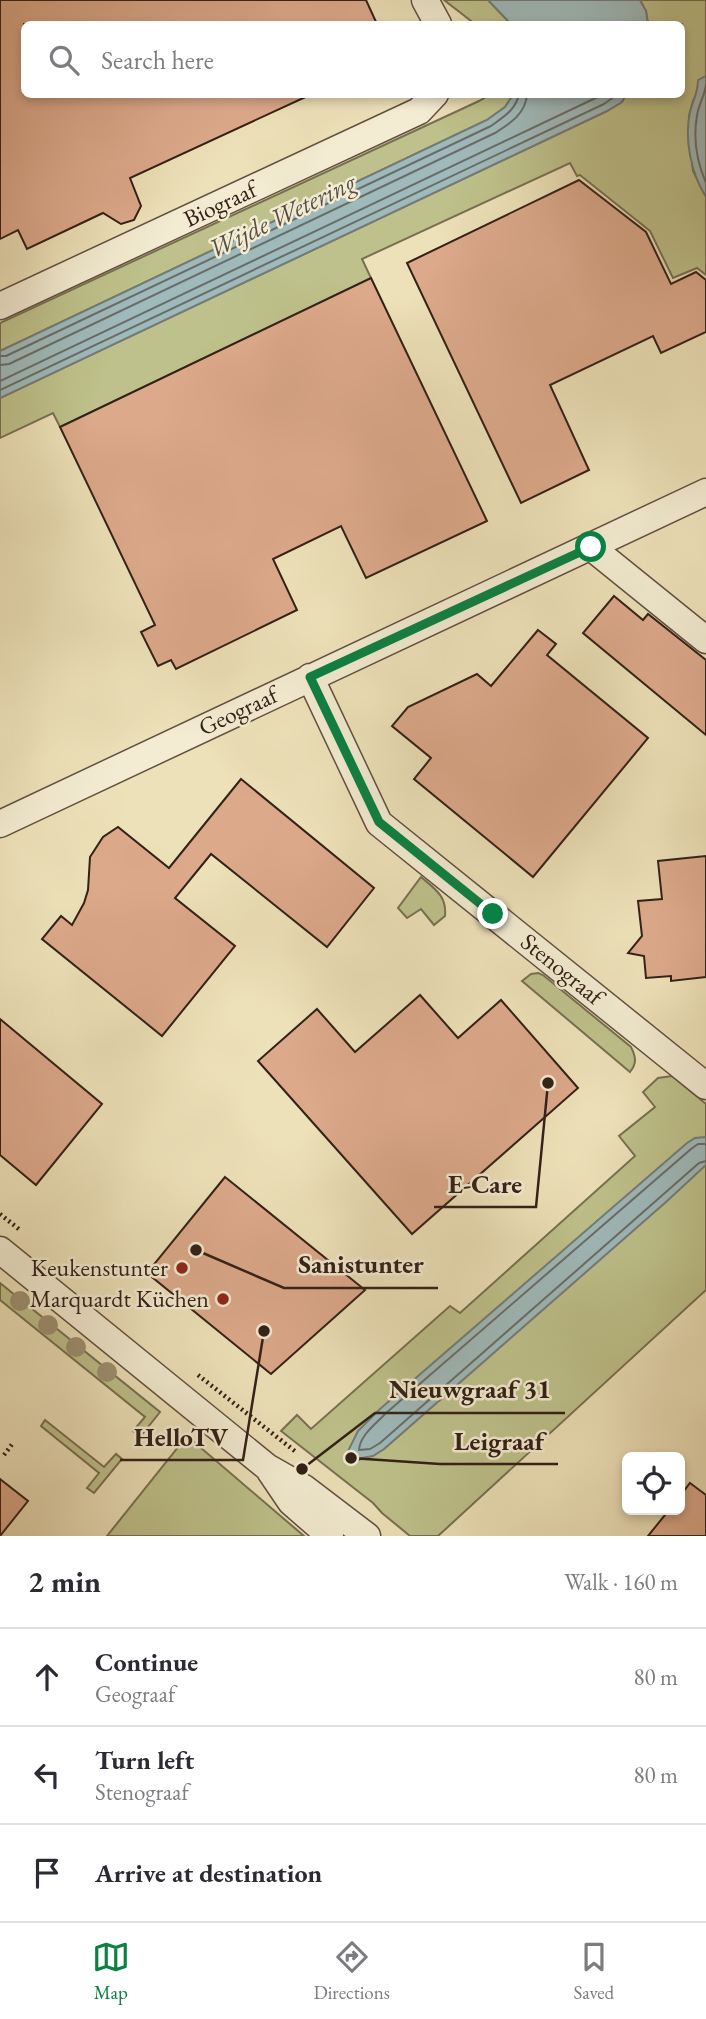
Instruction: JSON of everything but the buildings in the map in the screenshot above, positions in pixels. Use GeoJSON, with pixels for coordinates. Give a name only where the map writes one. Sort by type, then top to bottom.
{"type":"FeatureCollection","features":[{"type":"Feature","properties":{"kind":"street"},"geometry":{"type":"LineString","coordinates":[[425,0],[437,21]]}},
{"type":"Feature","properties":{"kind":"street","name":"Biograaf"},"geometry":{"type":"LineString","coordinates":[[0,306],[419,111],[431,98]]}},
{"type":"Feature","properties":{"kind":"street","name":"Geograaf"},"geometry":{"type":"LineString","coordinates":[[0,824],[706,492]]}},
{"type":"Feature","properties":{"kind":"street"},"geometry":{"type":"LineString","coordinates":[[591,547],[706,640]]}},
{"type":"Feature","properties":{"kind":"street","name":"Stenograaf"},"geometry":{"type":"LineString","coordinates":[[310,677],[379,822],[706,1086]]}},
{"type":"Feature","properties":{"kind":"street"},"geometry":{"type":"LineString","coordinates":[[0,1250],[267,1467],[304,1488],[367,1536]]}},
{"type":"Feature","properties":{"kind":"street"},"geometry":{"type":"LineString","coordinates":[[267,1467],[291,1502],[330,1536]]}},
{"type":"Feature","properties":{"kind":"path"},"geometry":{"type":"LineString","coordinates":[[0,1214],[29,1238]]}},
{"type":"Feature","properties":{"kind":"path"},"geometry":{"type":"LineString","coordinates":[[191,1369],[299,1454]]}},
{"type":"Feature","properties":{"kind":"path"},"geometry":{"type":"LineString","coordinates":[[4,1455],[13,1443]]}},
{"type":"Feature","properties":{"kind":"green space"},"geometry":{"type":"Polygon","coordinates":[[[444,0],[488,0],[508,21],[471,21],[444,0]]]}},
{"type":"Feature","properties":{"kind":"green space"},"geometry":{"type":"Polygon","coordinates":[[[640,0],[706,0],[706,76],[698,81],[698,92],[689,116],[689,136],[693,171],[706,197],[706,275],[697,268],[673,278],[650,231],[580,175],[577,176],[570,163],[362,259],[371,278],[60,427],[53,413],[0,438],[0,398],[607,111],[624,98],[685,98],[685,21],[648,21],[640,0]]]}},
{"type":"Feature","properties":{"kind":"green space"},"geometry":{"type":"Polygon","coordinates":[[[484,98],[511,98],[505,107],[487,120],[0,351],[0,323],[484,98]]]}},
{"type":"Feature","properties":{"kind":"green space"},"geometry":{"type":"Polygon","coordinates":[[[421,877],[439,894],[444,903],[445,916],[434,925],[421,909],[407,918],[398,908],[421,877]]]}},
{"type":"Feature","properties":{"kind":"green space"},"geometry":{"type":"Polygon","coordinates":[[[538,973],[631,1047],[635,1060],[630,1072],[522,981],[531,974],[538,973]]]}},
{"type":"Feature","properties":{"kind":"green space"},"geometry":{"type":"Polygon","coordinates":[[[672,1076],[706,1104],[706,1139],[358,1431],[349,1452],[355,1462],[384,1449],[502,1345],[706,1152],[706,1290],[438,1536],[410,1536],[373,1503],[281,1431],[297,1415],[311,1429],[450,1306],[460,1313],[635,1156],[619,1136],[655,1107],[643,1092],[658,1078],[672,1076]]]}},
{"type":"Feature","properties":{"kind":"green space"},"geometry":{"type":"Polygon","coordinates":[[[0,1283],[160,1412],[140,1437],[133,1431],[145,1417],[0,1300],[0,1283]]]}},
{"type":"Feature","properties":{"kind":"green space"},"geometry":{"type":"Polygon","coordinates":[[[45,1420],[104,1467],[116,1454],[122,1459],[94,1493],[87,1488],[99,1473],[41,1426],[45,1420]]]}},
{"type":"Feature","properties":{"kind":"green space"},"geometry":{"type":"Polygon","coordinates":[[[187,1436],[304,1536],[107,1536],[187,1436]]]}},
{"type":"Feature","properties":{"kind":"water"},"geometry":{"type":"Polygon","coordinates":[[[488,0],[640,0],[648,21],[508,21],[488,0]]]}},
{"type":"Feature","properties":{"kind":"water"},"geometry":{"type":"Polygon","coordinates":[[[706,76],[706,197],[693,167],[688,144],[688,122],[698,80],[706,76]]]}},
{"type":"Feature","properties":{"kind":"water"},"geometry":{"type":"Polygon","coordinates":[[[511,98],[624,98],[607,111],[0,398],[0,351],[487,120],[505,107],[511,98]]]}},
{"type":"Feature","properties":{"kind":"water"},"geometry":{"type":"Polygon","coordinates":[[[706,1137],[706,1165],[384,1449],[355,1462],[347,1453],[358,1431],[380,1409],[687,1143],[695,1138],[706,1137]]]}},
{"type":"Feature","properties":{"kind":"place","name":"E-Care"},"geometry":{"type":"Point","coordinates":[548,1083]}},
{"type":"Feature","properties":{"kind":"place","name":"Sanistunter"},"geometry":{"type":"Point","coordinates":[196,1250]}},
{"type":"Feature","properties":{"kind":"place","name":"Keukenstunter"},"geometry":{"type":"Point","coordinates":[182,1268]}},
{"type":"Feature","properties":{"kind":"place","name":"Marquardt Küchen"},"geometry":{"type":"Point","coordinates":[223,1299]}},
{"type":"Feature","properties":{"kind":"place","name":"HelloTV"},"geometry":{"type":"Point","coordinates":[264,1331]}},
{"type":"Feature","properties":{"kind":"place","name":"Leigraaf"},"geometry":{"type":"Point","coordinates":[351,1458]}},
{"type":"Feature","properties":{"kind":"place","name":"Nieuwgraaf 31"},"geometry":{"type":"Point","coordinates":[302,1469]}},
{"type":"Feature","properties":{"kind":"route"},"geometry":{"type":"LineString","coordinates":[[493,914],[379,822],[310,677],[591,547]]}},
{"type":"Feature","properties":{"kind":"water label","name":"Wijde Wetering"},"geometry":{"type":"Point","coordinates":[282,215]}}]}
